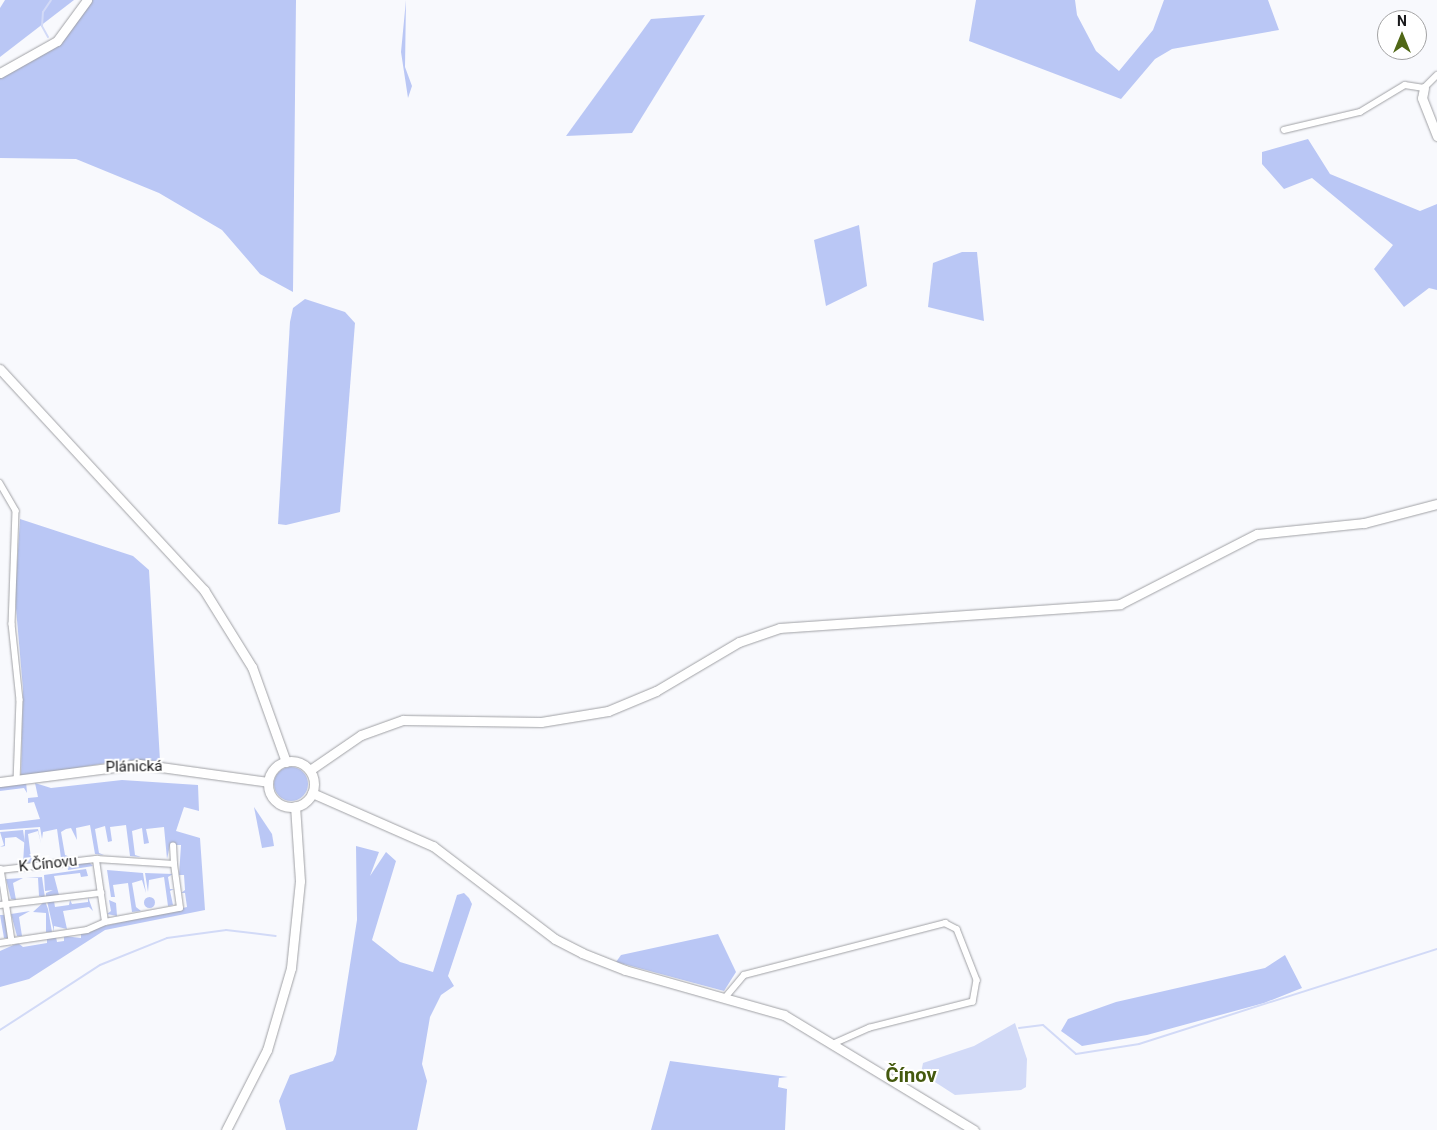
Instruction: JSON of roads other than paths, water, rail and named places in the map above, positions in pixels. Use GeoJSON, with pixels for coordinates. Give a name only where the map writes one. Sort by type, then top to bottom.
{"type":"FeatureCollection","features":[{"type":"Feature","properties":{"kind":"main road"},"geometry":{"type":"LineString","coordinates":[[0,73],[57,41],[87,0]]}},
{"type":"Feature","properties":{"kind":"main road"},"geometry":{"type":"LineString","coordinates":[[1424,88],[1422,98],[1437,136]]}},
{"type":"Feature","properties":{"kind":"main road"},"geometry":{"type":"LineString","coordinates":[[0,369],[204,590],[254,672],[286,762]]}},
{"type":"Feature","properties":{"kind":"main road"},"geometry":{"type":"LineString","coordinates":[[310,770],[374,729],[417,718],[529,723],[582,717],[646,696],[734,644],[789,626],[1120,604],[1257,534],[1364,523],[1437,504]]}},
{"type":"Feature","properties":{"kind":"main road"},"geometry":{"type":"LineString","coordinates":[[295,806],[275,800],[268,782],[274,769],[286,762],[298,762],[310,770]]}},
{"type":"Feature","properties":{"kind":"main road","name":"Plánická"},"geometry":{"type":"LineString","coordinates":[[0,782],[146,764],[268,782]]}},
{"type":"Feature","properties":{"kind":"main road"},"geometry":{"type":"LineString","coordinates":[[310,770],[312,792]]}},
{"type":"Feature","properties":{"kind":"main road"},"geometry":{"type":"LineString","coordinates":[[295,806],[312,792]]}},
{"type":"Feature","properties":{"kind":"main road"},"geometry":{"type":"LineString","coordinates":[[312,792],[433,846],[555,939],[582,953],[724,999],[784,1015],[974,1130]]}},
{"type":"Feature","properties":{"kind":"main road"},"geometry":{"type":"LineString","coordinates":[[226,1130],[267,1050],[291,968],[300,881],[295,806]]}},
{"type":"Feature","properties":{"kind":"street"},"geometry":{"type":"LineString","coordinates":[[1284,130],[1360,112],[1405,85],[1424,88],[1437,75]]}},
{"type":"Feature","properties":{"kind":"street"},"geometry":{"type":"LineString","coordinates":[[0,482],[16,511],[12,624],[20,700],[17,780]]}},
{"type":"Feature","properties":{"kind":"street"},"geometry":{"type":"LineString","coordinates":[[0,943],[87,930],[105,922],[180,908],[173,846]]}},
{"type":"Feature","properties":{"kind":"street","name":"K Čínovu"},"geometry":{"type":"LineString","coordinates":[[96,860],[105,922]]}},
{"type":"Feature","properties":{"kind":"street","name":"K Čínovu"},"geometry":{"type":"LineString","coordinates":[[12,941],[3,905],[0,870],[96,860],[174,864]]}},
{"type":"Feature","properties":{"kind":"street"},"geometry":{"type":"LineString","coordinates":[[3,905],[100,893]]}},
{"type":"Feature","properties":{"kind":"street"},"geometry":{"type":"LineString","coordinates":[[724,999],[744,975],[945,923],[957,929],[977,980],[973,1002],[870,1028],[834,1044]]}},
{"type":"Feature","properties":{"kind":"waterway"},"geometry":{"type":"LineString","coordinates":[[48,37],[42,26],[43,12],[51,0]]}},
{"type":"Feature","properties":{"kind":"waterway"},"geometry":{"type":"LineString","coordinates":[[0,1030],[100,965],[167,938],[226,930],[276,936]]}},
{"type":"Feature","properties":{"kind":"waterway"},"geometry":{"type":"LineString","coordinates":[[1019,1028],[1043,1025],[1076,1054],[1139,1044],[1437,949]]}},
{"type":"Feature","properties":{"kind":"district","name":"Čínov"},"geometry":{"type":"Point","coordinates":[911,1075]}}]}
